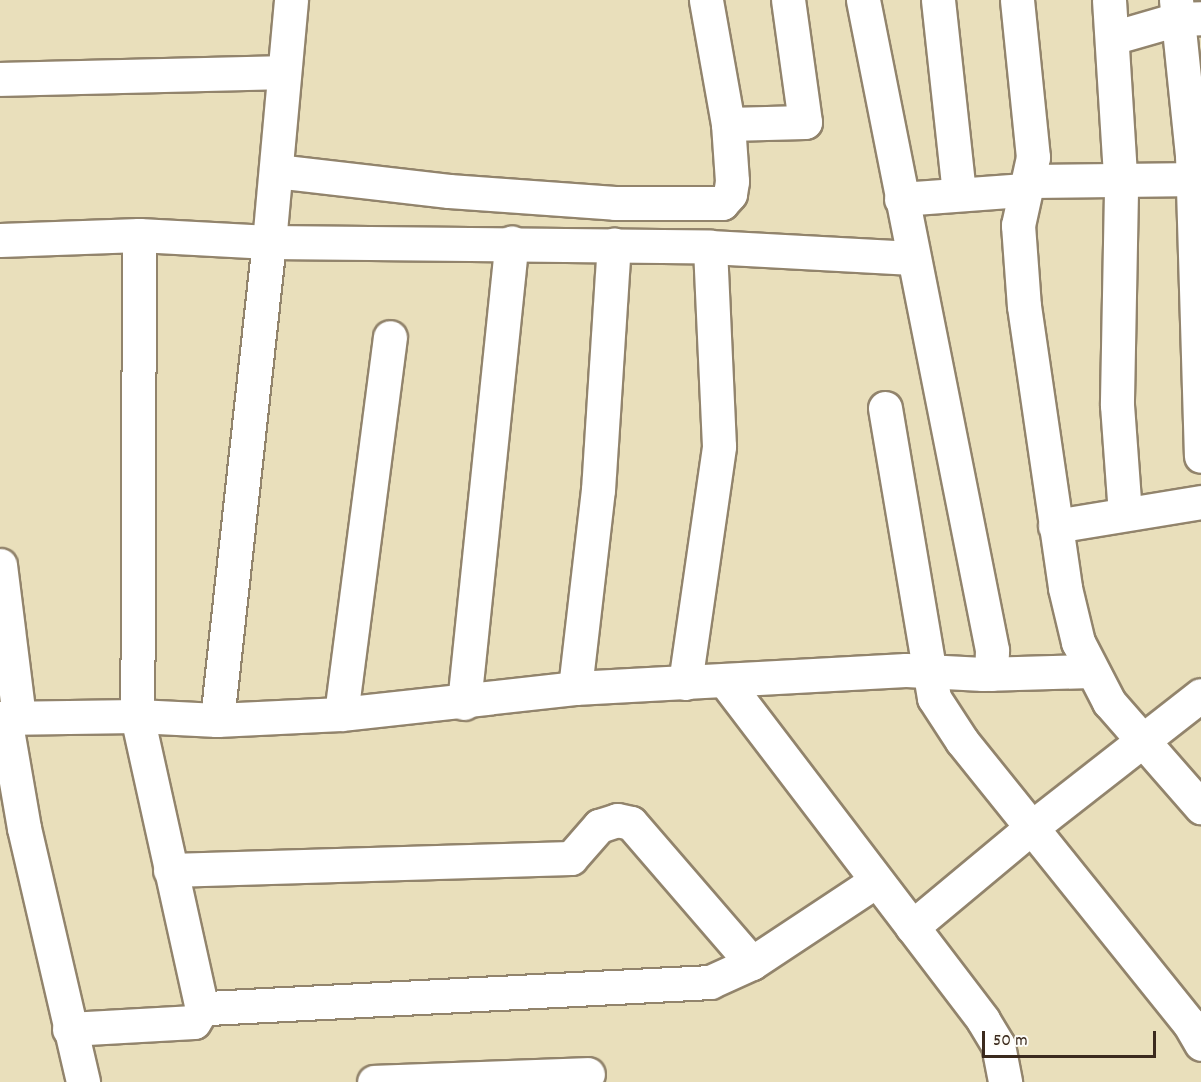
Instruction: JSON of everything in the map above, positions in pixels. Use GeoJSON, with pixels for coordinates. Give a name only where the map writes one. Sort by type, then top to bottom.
{"type":"FeatureCollection","features":[{"type":"Feature","properties":{"kind":"street"},"geometry":{"type":"LineString","coordinates":[[217,720],[269,242],[282,72],[291,0]]}},
{"type":"Feature","properties":{"kind":"street"},"geometry":{"type":"LineString","coordinates":[[276,171],[449,191],[615,202],[715,204],[730,194],[728,124],[706,0]]}},
{"type":"Feature","properties":{"kind":"street"},"geometry":{"type":"LineString","coordinates":[[728,124],[805,122],[788,0]]}},
{"type":"Feature","properties":{"kind":"street"},"geometry":{"type":"LineString","coordinates":[[863,0],[992,650],[992,674]]}},
{"type":"Feature","properties":{"kind":"street"},"geometry":{"type":"LineString","coordinates":[[938,0],[959,193]]}},
{"type":"Feature","properties":{"kind":"street"},"geometry":{"type":"LineString","coordinates":[[1017,0],[1032,144],[1028,185],[1018,225],[1024,306],[1055,526],[1078,642],[1109,702],[1201,807]]}},
{"type":"Feature","properties":{"kind":"street"},"geometry":{"type":"LineString","coordinates":[[1109,0],[1120,181],[1117,405],[1125,514]]}},
{"type":"Feature","properties":{"kind":"street"},"geometry":{"type":"LineString","coordinates":[[1112,38],[1185,12],[1197,180],[1201,456]]}},
{"type":"Feature","properties":{"kind":"street"},"geometry":{"type":"LineString","coordinates":[[0,80],[282,72]]}},
{"type":"Feature","properties":{"kind":"street"},"geometry":{"type":"LineString","coordinates":[[901,199],[1028,185],[1197,180]]}},
{"type":"Feature","properties":{"kind":"street"},"geometry":{"type":"LineString","coordinates":[[0,240],[139,235],[269,242],[512,242],[710,247],[913,258]]}},
{"type":"Feature","properties":{"kind":"street"},"geometry":{"type":"LineString","coordinates":[[139,235],[137,716],[198,999],[203,1007]]}},
{"type":"Feature","properties":{"kind":"street"},"geometry":{"type":"LineString","coordinates":[[464,703],[512,242]]}},
{"type":"Feature","properties":{"kind":"street"},"geometry":{"type":"LineString","coordinates":[[575,688],[598,490],[614,245]]}},
{"type":"Feature","properties":{"kind":"street"},"geometry":{"type":"LineString","coordinates":[[685,683],[719,446],[710,247]]}},
{"type":"Feature","properties":{"kind":"street"},"geometry":{"type":"LineString","coordinates":[[340,714],[390,337]]}},
{"type":"Feature","properties":{"kind":"street"},"geometry":{"type":"LineString","coordinates":[[885,408],[927,670],[939,707],[1189,1023],[1201,1044]]}},
{"type":"Feature","properties":{"kind":"street"},"geometry":{"type":"LineString","coordinates":[[1055,526],[1201,502]]}},
{"type":"Feature","properties":{"kind":"street"},"geometry":{"type":"LineString","coordinates":[[0,565],[8,718],[24,828],[83,1082]]}},
{"type":"Feature","properties":{"kind":"street"},"geometry":{"type":"LineString","coordinates":[[8,718],[137,716],[217,720],[340,714],[464,703],[575,688],[927,670],[992,674],[1091,671]]}},
{"type":"Feature","properties":{"kind":"street"},"geometry":{"type":"LineString","coordinates":[[726,681],[992,1032],[1002,1058],[1005,1082]]}},
{"type":"Feature","properties":{"kind":"street"},"geometry":{"type":"LineString","coordinates":[[912,927],[1032,827],[1145,742],[1201,695]]}},
{"type":"Feature","properties":{"kind":"street"},"geometry":{"type":"LineString","coordinates":[[170,870],[571,858],[599,826],[617,820],[632,823],[752,963]]}},
{"type":"Feature","properties":{"kind":"street"},"geometry":{"type":"LineString","coordinates":[[203,1007],[710,982],[752,963],[876,881]]}},
{"type":"Feature","properties":{"kind":"street"},"geometry":{"type":"LineString","coordinates":[[69,1029],[194,1022],[203,1007]]}},
{"type":"Feature","properties":{"kind":"street"},"geometry":{"type":"LineString","coordinates":[[374,1082],[588,1074]]}}]}
